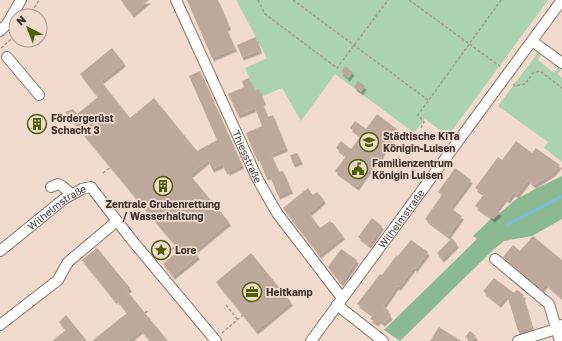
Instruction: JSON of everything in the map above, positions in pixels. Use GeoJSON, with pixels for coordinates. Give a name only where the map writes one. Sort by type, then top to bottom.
{"type":"FeatureCollection","features":[{"type":"Feature","properties":{"kind":"street"},"geometry":{"type":"LineString","coordinates":[[0,31],[7,24],[21,0]]}},
{"type":"Feature","properties":{"kind":"street","name":"Thiesstraße"},"geometry":{"type":"LineString","coordinates":[[176,0],[258,180],[276,213],[340,302],[383,341]]}},
{"type":"Feature","properties":{"kind":"street","name":"Wilhelmstraße"},"geometry":{"type":"LineString","coordinates":[[311,341],[562,0]]}},
{"type":"Feature","properties":{"kind":"street"},"geometry":{"type":"LineString","coordinates":[[532,40],[562,63]]}},
{"type":"Feature","properties":{"kind":"street"},"geometry":{"type":"LineString","coordinates":[[4,53],[39,95]]}},
{"type":"Feature","properties":{"kind":"street"},"geometry":{"type":"LineString","coordinates":[[51,187],[58,184],[71,194]]}},
{"type":"Feature","properties":{"kind":"street","name":"Wilhelmstraße"},"geometry":{"type":"LineString","coordinates":[[0,251],[71,194],[91,187],[117,221],[215,340]]}},
{"type":"Feature","properties":{"kind":"street"},"geometry":{"type":"LineString","coordinates":[[0,325],[58,280],[68,262],[117,221]]}},
{"type":"Feature","properties":{"kind":"street"},"geometry":{"type":"LineString","coordinates":[[495,259],[549,304],[559,327],[560,341]]}},
{"type":"Feature","properties":{"kind":"street"},"geometry":{"type":"LineString","coordinates":[[518,341],[559,327]]}},
{"type":"Feature","properties":{"kind":"path"},"geometry":{"type":"LineString","coordinates":[[258,0],[265,14],[337,68],[388,0]]}},
{"type":"Feature","properties":{"kind":"path"},"geometry":{"type":"LineString","coordinates":[[293,0],[428,100]]}},
{"type":"Feature","properties":{"kind":"path"},"geometry":{"type":"LineString","coordinates":[[409,0],[502,67],[506,76],[515,86],[525,84],[533,73],[540,71],[562,88]]}},
{"type":"Feature","properties":{"kind":"path"},"geometry":{"type":"LineString","coordinates":[[421,128],[424,122],[418,115],[501,0]]}},
{"type":"Feature","properties":{"kind":"path"},"geometry":{"type":"LineString","coordinates":[[103,173],[111,168]]}},
{"type":"Feature","properties":{"kind":"path"},"geometry":{"type":"LineString","coordinates":[[153,265],[176,246]]}},
{"type":"Feature","properties":{"kind":"path"},"geometry":{"type":"LineString","coordinates":[[226,305],[238,320]]}},
{"type":"Feature","properties":{"kind":"path"},"geometry":{"type":"LineString","coordinates":[[145,313],[149,310]]}},
{"type":"Feature","properties":{"kind":"path"},"geometry":{"type":"LineString","coordinates":[[215,340],[243,315]]}},
{"type":"Feature","properties":{"kind":"green space"},"geometry":{"type":"Polygon","coordinates":[[[236,0],[548,0],[448,136],[425,119],[414,133],[335,74],[301,121],[282,88],[258,98],[245,68],[267,58],[236,0]]]}},
{"type":"Feature","properties":{"kind":"green space"},"geometry":{"type":"Polygon","coordinates":[[[539,51],[542,53],[538,60],[554,73],[559,66],[562,68],[558,74],[562,78],[562,162],[544,148],[548,142],[498,106],[539,51]]]}},
{"type":"Feature","properties":{"kind":"green space"},"geometry":{"type":"Polygon","coordinates":[[[562,176],[562,219],[532,236],[504,241],[400,341],[384,330],[477,239],[473,236],[492,218],[493,219],[515,200],[562,176]]]}},
{"type":"Feature","properties":{"kind":"building"},"geometry":{"type":"Polygon","coordinates":[[[121,0],[149,0],[132,14],[121,0]]]}},
{"type":"Feature","properties":{"kind":"building"},"geometry":{"type":"Polygon","coordinates":[[[187,0],[218,0],[229,26],[226,28],[235,48],[212,58],[187,0]]]}},
{"type":"Feature","properties":{"kind":"building"},"geometry":{"type":"Polygon","coordinates":[[[256,37],[260,50],[242,57],[237,45],[256,37]]]}},
{"type":"Feature","properties":{"kind":"building","name":"Zentrale Grubenrettung / Wasserhaltung"},"geometry":{"type":"Polygon","coordinates":[[[112,48],[124,63],[101,81],[130,118],[154,98],[197,151],[217,140],[189,76],[200,71],[242,165],[228,172],[227,170],[225,171],[223,164],[212,169],[208,160],[190,175],[229,222],[194,251],[198,256],[173,276],[163,264],[179,250],[65,112],[73,109],[77,114],[98,97],[80,74],[112,48]]]}},
{"type":"Feature","properties":{"kind":"building"},"geometry":{"type":"Polygon","coordinates":[[[345,66],[353,72],[348,78],[341,72],[345,66]]]}},
{"type":"Feature","properties":{"kind":"building"},"geometry":{"type":"Polygon","coordinates":[[[249,78],[255,91],[259,89],[264,102],[262,103],[268,117],[273,115],[286,148],[271,154],[279,172],[283,171],[291,190],[278,196],[270,176],[266,177],[258,157],[256,158],[246,133],[262,126],[255,108],[238,115],[228,94],[244,87],[242,81],[249,78]]]}},
{"type":"Feature","properties":{"kind":"building"},"geometry":{"type":"Polygon","coordinates":[[[358,81],[365,86],[361,92],[354,87],[358,81]]]}},
{"type":"Feature","properties":{"kind":"building"},"geometry":{"type":"Polygon","coordinates":[[[377,114],[398,130],[381,154],[382,155],[376,164],[374,163],[357,187],[335,171],[346,156],[336,148],[341,141],[351,149],[361,136],[350,128],[355,121],[366,129],[377,114]]]}},
{"type":"Feature","properties":{"kind":"building"},"geometry":{"type":"Polygon","coordinates":[[[516,141],[532,153],[536,148],[560,165],[553,173],[534,185],[528,180],[517,195],[513,193],[508,200],[505,198],[496,210],[500,213],[493,219],[475,206],[484,194],[475,188],[498,157],[502,160],[516,141]]]}},
{"type":"Feature","properties":{"kind":"building"},"geometry":{"type":"Polygon","coordinates":[[[297,153],[301,161],[293,164],[290,155],[297,153]]]}},
{"type":"Feature","properties":{"kind":"building"},"geometry":{"type":"Polygon","coordinates":[[[455,168],[471,180],[450,208],[462,216],[448,236],[425,219],[442,195],[438,192],[455,168]]]}},
{"type":"Feature","properties":{"kind":"building"},"geometry":{"type":"Polygon","coordinates":[[[308,188],[313,195],[317,192],[324,200],[309,213],[320,228],[330,221],[343,236],[319,255],[283,208],[308,188]]]}},
{"type":"Feature","properties":{"kind":"building"},"geometry":{"type":"Polygon","coordinates":[[[372,218],[382,226],[369,245],[358,237],[372,218]]]}},
{"type":"Feature","properties":{"kind":"building"},"geometry":{"type":"Polygon","coordinates":[[[533,236],[562,260],[562,298],[546,284],[542,289],[503,257],[513,245],[520,251],[533,236]]]}},
{"type":"Feature","properties":{"kind":"building"},"geometry":{"type":"Polygon","coordinates":[[[452,238],[457,244],[442,259],[437,253],[452,238]]]}},
{"type":"Feature","properties":{"kind":"building"},"geometry":{"type":"Polygon","coordinates":[[[411,240],[428,252],[415,269],[414,267],[399,287],[397,286],[383,306],[389,311],[388,313],[391,316],[383,323],[379,320],[377,323],[370,319],[373,315],[357,304],[380,274],[382,275],[397,255],[398,256],[411,240]]]}},
{"type":"Feature","properties":{"kind":"building"},"geometry":{"type":"Polygon","coordinates":[[[97,248],[130,288],[127,291],[168,341],[150,341],[141,330],[128,341],[92,341],[127,313],[116,299],[115,301],[82,260],[97,248]]]}},
{"type":"Feature","properties":{"kind":"building"},"geometry":{"type":"Polygon","coordinates":[[[341,249],[357,260],[341,283],[328,267],[341,249]]]}},
{"type":"Feature","properties":{"kind":"building"},"geometry":{"type":"Polygon","coordinates":[[[251,253],[291,302],[256,331],[216,282],[251,253]]]}},
{"type":"Feature","properties":{"kind":"building"},"geometry":{"type":"Polygon","coordinates":[[[494,278],[514,293],[517,290],[524,295],[523,297],[532,327],[518,331],[507,295],[499,304],[483,291],[494,278]]]}},
{"type":"Feature","properties":{"kind":"building"},"geometry":{"type":"Polygon","coordinates":[[[66,315],[87,341],[52,341],[66,330],[59,322],[66,315]]]}},
{"type":"Feature","properties":{"kind":"building"},"geometry":{"type":"Polygon","coordinates":[[[439,327],[461,341],[430,341],[439,327]]]}},
{"type":"Feature","properties":{"kind":"building"},"geometry":{"type":"Polygon","coordinates":[[[470,331],[476,336],[471,341],[465,337],[470,331]]]}},
{"type":"Feature","properties":{"kind":"waterway"},"geometry":{"type":"LineString","coordinates":[[507,225],[562,196]]}},
{"type":"Feature","properties":{"kind":"place","name":"Fördergerüst Schacht 3"},"geometry":{"type":"Point","coordinates":[37,124]}},
{"type":"Feature","properties":{"kind":"place","name":"Städtische KiTa Königin-Luisen"},"geometry":{"type":"Point","coordinates":[369,142]}},
{"type":"Feature","properties":{"kind":"place","name":"Familienzentrum Königin Luisen"},"geometry":{"type":"Point","coordinates":[358,169]}},
{"type":"Feature","properties":{"kind":"place","name":"Zentrale Grubenrettung / Wasserhaltung"},"geometry":{"type":"Point","coordinates":[163,186]}},
{"type":"Feature","properties":{"kind":"place","name":"Lore"},"geometry":{"type":"Point","coordinates":[161,250]}},
{"type":"Feature","properties":{"kind":"place","name":"Heitkamp"},"geometry":{"type":"Point","coordinates":[252,292]}}]}
